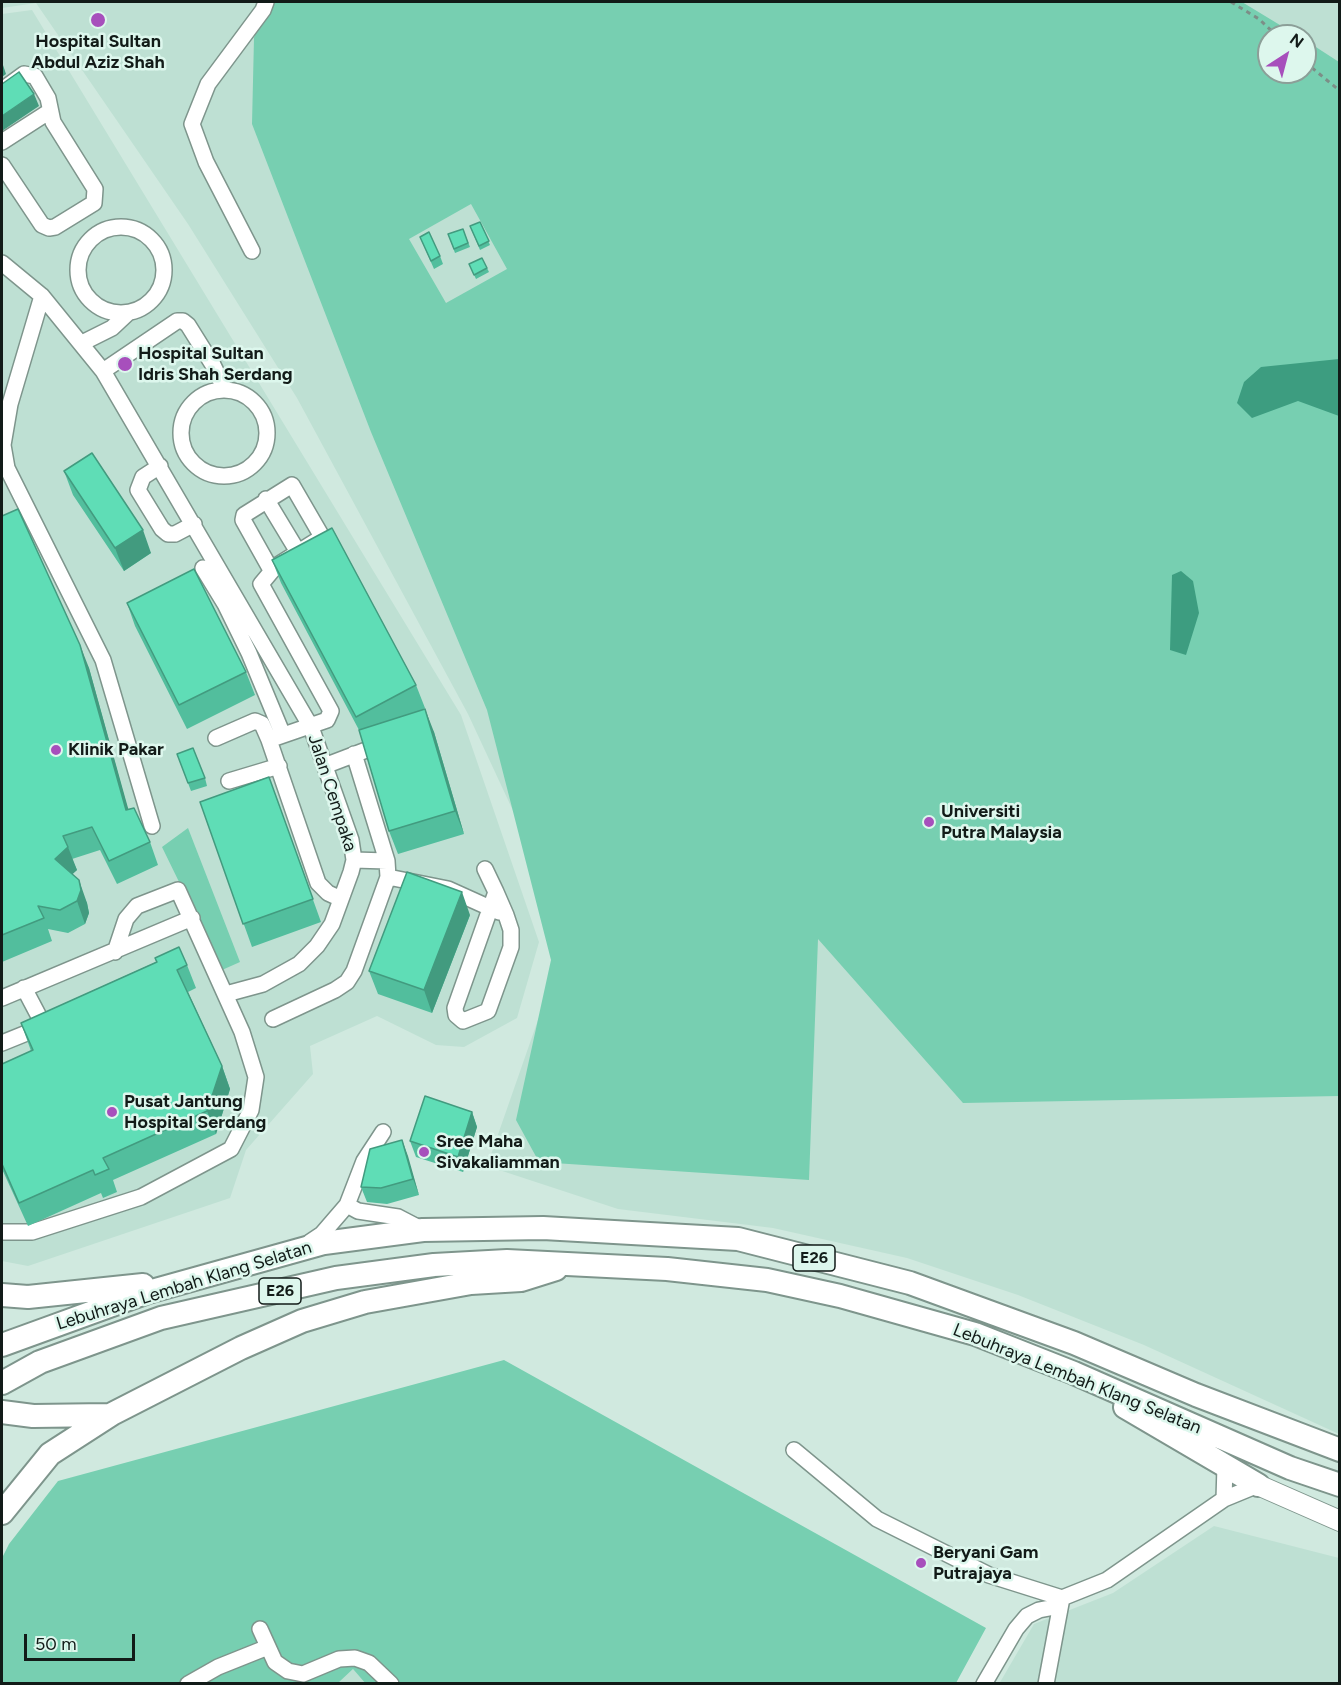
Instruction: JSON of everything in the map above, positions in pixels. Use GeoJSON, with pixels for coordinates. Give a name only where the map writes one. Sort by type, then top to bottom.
{"type":"FeatureCollection","features":[{"type":"Feature","properties":{"kind":"highway","name":"Lebuhraya Lembah Klang Selatan"},"geometry":{"type":"LineString","coordinates":[[2,1345],[148,1293],[324,1243],[423,1230],[543,1228],[738,1239],[910,1282],[1074,1343],[1216,1403],[1340,1450]]}},
{"type":"Feature","properties":{"kind":"highway","name":"Lebuhraya Lembah Klang Selatan"},"geometry":{"type":"LineString","coordinates":[[2,1383],[40,1362],[161,1318],[336,1278],[434,1265],[507,1261],[667,1269],[767,1280],[840,1296],[975,1334],[1074,1373],[1290,1467],[1340,1485]]}},
{"type":"Feature","properties":{"kind":"highway"},"geometry":{"type":"LineString","coordinates":[[2,1513],[50,1454],[112,1414],[241,1348],[302,1321],[364,1302],[471,1283],[521,1280],[572,1264]]}},
{"type":"Feature","properties":{"kind":"highway"},"geometry":{"type":"LineString","coordinates":[[2,1295],[28,1297],[199,1278]]}},
{"type":"Feature","properties":{"kind":"highway"},"geometry":{"type":"LineString","coordinates":[[1074,1373],[1150,1424],[1258,1485]]}},
{"type":"Feature","properties":{"kind":"highway"},"geometry":{"type":"LineString","coordinates":[[2,1412],[72,1417],[112,1414]]}},
{"type":"Feature","properties":{"kind":"main road"},"geometry":{"type":"LineString","coordinates":[[1258,1485],[1340,1521]]}},
{"type":"Feature","properties":{"kind":"street"},"geometry":{"type":"LineString","coordinates":[[252,251],[206,162],[192,124],[208,84],[263,10],[266,2]]}},
{"type":"Feature","properties":{"kind":"street"},"geometry":{"type":"LineString","coordinates":[[2,90],[24,74],[30,73],[35,76],[48,98],[53,122],[95,189],[94,203],[49,228],[42,225],[2,165]]}},
{"type":"Feature","properties":{"kind":"street"},"geometry":{"type":"LineString","coordinates":[[2,142],[50,111]]}},
{"type":"Feature","properties":{"kind":"street"},"geometry":{"type":"LineString","coordinates":[[82,343],[112,328],[128,313],[152,301],[164,277],[164,264],[152,240],[128,228],[114,228],[100,232],[89,242],[81,255],[78,269],[80,284],[87,297],[99,307],[112,312],[128,313]]}},
{"type":"Feature","properties":{"kind":"street","name":"Jalan Cempaka"},"geometry":{"type":"LineString","coordinates":[[2,263],[42,296],[103,371],[194,524],[205,568],[257,633],[311,727],[327,765],[351,840],[354,860],[332,924],[299,964],[263,984],[226,994]]}},
{"type":"Feature","properties":{"kind":"street"},"geometry":{"type":"LineString","coordinates":[[42,296],[6,402],[3,445],[7,468],[103,660],[152,825]]}},
{"type":"Feature","properties":{"kind":"street"},"geometry":{"type":"LineString","coordinates":[[103,371],[177,321],[183,321],[188,325],[213,365],[225,390]]}},
{"type":"Feature","properties":{"kind":"street"},"geometry":{"type":"LineString","coordinates":[[225,390],[238,392],[255,403],[266,421],[267,434],[259,459],[243,472],[223,476],[208,473],[195,466],[186,454],[181,440],[184,417],[196,399],[210,392],[225,390]]}},
{"type":"Feature","properties":{"kind":"street"},"geometry":{"type":"LineString","coordinates":[[160,466],[143,477],[138,490],[162,529],[168,534],[175,534],[194,524]]}},
{"type":"Feature","properties":{"kind":"street"},"geometry":{"type":"LineString","coordinates":[[271,570],[243,520],[246,511],[288,485],[295,488],[321,535],[319,539],[271,570],[261,584],[331,711],[327,720],[276,738]]}},
{"type":"Feature","properties":{"kind":"street"},"geometry":{"type":"LineString","coordinates":[[266,499],[298,552]]}},
{"type":"Feature","properties":{"kind":"street"},"geometry":{"type":"LineString","coordinates":[[205,568],[249,653],[276,738],[279,766],[318,883],[328,893],[341,898]]}},
{"type":"Feature","properties":{"kind":"street"},"geometry":{"type":"LineString","coordinates":[[257,633],[282,622]]}},
{"type":"Feature","properties":{"kind":"street"},"geometry":{"type":"LineString","coordinates":[[216,738],[255,721],[262,724],[276,738]]}},
{"type":"Feature","properties":{"kind":"street"},"geometry":{"type":"LineString","coordinates":[[327,765],[393,739]]}},
{"type":"Feature","properties":{"kind":"street"},"geometry":{"type":"LineString","coordinates":[[273,1019],[335,990],[346,982],[354,970],[388,878],[383,843],[354,754]]}},
{"type":"Feature","properties":{"kind":"street"},"geometry":{"type":"LineString","coordinates":[[229,781],[279,766]]}},
{"type":"Feature","properties":{"kind":"street"},"geometry":{"type":"LineString","coordinates":[[354,860],[387,861]]}},
{"type":"Feature","properties":{"kind":"street"},"geometry":{"type":"LineString","coordinates":[[485,869],[496,892],[506,915],[511,930],[512,947],[492,1004],[483,1014],[463,1021],[458,1019],[455,1008],[496,892]]}},
{"type":"Feature","properties":{"kind":"street"},"geometry":{"type":"LineString","coordinates":[[388,878],[448,889],[506,915]]}},
{"type":"Feature","properties":{"kind":"street"},"geometry":{"type":"LineString","coordinates":[[2,1232],[32,1232],[141,1197],[231,1149],[251,1110],[256,1077],[242,1032],[178,890],[137,906],[126,919],[115,952]]}},
{"type":"Feature","properties":{"kind":"street"},"geometry":{"type":"LineString","coordinates":[[2,998],[192,918]]}},
{"type":"Feature","properties":{"kind":"street"},"geometry":{"type":"LineString","coordinates":[[2,1043],[44,1026],[24,988]]}},
{"type":"Feature","properties":{"kind":"street"},"geometry":{"type":"LineString","coordinates":[[295,1251],[322,1234],[347,1205],[364,1161],[382,1132]]}},
{"type":"Feature","properties":{"kind":"street"},"geometry":{"type":"LineString","coordinates":[[347,1205],[358,1211],[398,1217],[423,1230]]}},
{"type":"Feature","properties":{"kind":"street"},"geometry":{"type":"LineString","coordinates":[[794,1450],[877,1518],[989,1575],[1061,1602]]}},
{"type":"Feature","properties":{"kind":"street"},"geometry":{"type":"LineString","coordinates":[[1224,1499],[1225,1466]]}},
{"type":"Feature","properties":{"kind":"street"},"geometry":{"type":"LineString","coordinates":[[984,1683],[1016,1629],[1027,1616],[1107,1580],[1224,1499],[1258,1485]]}},
{"type":"Feature","properties":{"kind":"street"},"geometry":{"type":"LineString","coordinates":[[1046,1683],[1061,1602]]}},
{"type":"Feature","properties":{"kind":"street"},"geometry":{"type":"LineString","coordinates":[[260,1629],[275,1662],[288,1671],[303,1674],[339,1659],[355,1658],[369,1663],[391,1683]]}},
{"type":"Feature","properties":{"kind":"street"},"geometry":{"type":"LineString","coordinates":[[188,1683],[218,1667],[268,1647]]}},
{"type":"Feature","properties":{"kind":"path"},"geometry":{"type":"LineString","coordinates":[[1231,2],[1264,24]]}},
{"type":"Feature","properties":{"kind":"path"},"geometry":{"type":"LineString","coordinates":[[1317,72],[1340,91]]}},
{"type":"Feature","properties":{"kind":"shaded area","name":"Universiti Putra Malaysia"},"geometry":{"type":"Polygon","coordinates":[[[2,2],[1339,2],[1339,1434],[1144,1345],[1018,1295],[907,1258],[773,1228],[618,1209],[487,1166],[569,931],[468,714],[297,398],[188,224],[36,3],[2,8],[2,2]]]}},
{"type":"Feature","properties":{"kind":"shaded area","name":"Universiti Putra Malaysia"},"geometry":{"type":"Polygon","coordinates":[[[262,2],[1242,2],[1278,24],[1257,24],[1257,84],[1317,84],[1317,48],[1339,62],[1339,1096],[963,1103],[818,939],[809,1180],[539,1162],[516,1120],[551,960],[487,710],[371,432],[252,124],[254,38],[262,2]],[[471,204],[409,239],[446,303],[507,269],[471,204]]]}},
{"type":"Feature","properties":{"kind":"shaded area","name":"Hospital Sultan Idris Shah Serdang"},"geometry":{"type":"Polygon","coordinates":[[[32,10],[461,715],[539,942],[517,1018],[464,1047],[436,1045],[377,1016],[310,1046],[313,1074],[246,1150],[230,1198],[28,1266],[2,1261],[2,14],[32,10]]]}},
{"type":"Feature","properties":{"kind":"shaded area"},"geometry":{"type":"Polygon","coordinates":[[[1339,359],[1339,416],[1298,401],[1252,418],[1237,403],[1244,382],[1261,367],[1339,359]]]}},
{"type":"Feature","properties":{"kind":"shaded area"},"geometry":{"type":"Polygon","coordinates":[[[1181,571],[1193,581],[1199,613],[1186,655],[1170,650],[1172,575],[1181,571]]]}},
{"type":"Feature","properties":{"kind":"shaded area"},"geometry":{"type":"Polygon","coordinates":[[[188,828],[240,962],[222,970],[162,847],[188,828]]]}},
{"type":"Feature","properties":{"kind":"shaded area"},"geometry":{"type":"Polygon","coordinates":[[[504,1360],[986,1628],[956,1683],[366,1684],[353,1669],[337,1684],[2,1684],[2,1558],[9,1544],[58,1481],[504,1360]]]}},
{"type":"Feature","properties":{"kind":"shaded area"},"geometry":{"type":"Polygon","coordinates":[[[1214,1526],[1339,1558],[1339,1683],[999,1684],[1034,1624],[1113,1593],[1214,1526]]]}},
{"type":"Feature","properties":{"kind":"shaded area"},"geometry":{"type":"Polygon","coordinates":[[[353,1669],[366,1683],[337,1684],[353,1669]]]}},
{"type":"Feature","properties":{"kind":"building"},"geometry":{"type":"Polygon","coordinates":[[[19,72],[34,94],[2,116],[2,84],[19,72]]]}},
{"type":"Feature","properties":{"kind":"building"},"geometry":{"type":"Polygon","coordinates":[[[480,222],[489,241],[479,246],[470,226],[480,222]]]}},
{"type":"Feature","properties":{"kind":"building"},"geometry":{"type":"Polygon","coordinates":[[[463,229],[468,243],[454,249],[448,234],[463,229]]]}},
{"type":"Feature","properties":{"kind":"building"},"geometry":{"type":"Polygon","coordinates":[[[429,232],[440,256],[431,261],[420,237],[429,232]]]}},
{"type":"Feature","properties":{"kind":"building"},"geometry":{"type":"Polygon","coordinates":[[[482,258],[487,268],[474,275],[469,264],[482,258]]]}},
{"type":"Feature","properties":{"kind":"building"},"geometry":{"type":"Polygon","coordinates":[[[92,453],[143,530],[115,548],[64,471],[92,453]]]}},
{"type":"Feature","properties":{"kind":"building","name":"Klinik Pakar"},"geometry":{"type":"Polygon","coordinates":[[[18,509],[80,645],[126,810],[134,808],[150,842],[109,861],[92,827],[63,836],[68,847],[55,859],[79,880],[81,890],[77,901],[60,910],[38,906],[44,918],[2,935],[2,516],[18,509]]]}},
{"type":"Feature","properties":{"kind":"building"},"geometry":{"type":"Polygon","coordinates":[[[332,528],[416,685],[356,717],[272,560],[332,528]]]}},
{"type":"Feature","properties":{"kind":"building"},"geometry":{"type":"Polygon","coordinates":[[[194,569],[246,672],[179,705],[127,603],[194,569]]]}},
{"type":"Feature","properties":{"kind":"building"},"geometry":{"type":"Polygon","coordinates":[[[425,709],[455,811],[389,831],[359,730],[425,709]]]}},
{"type":"Feature","properties":{"kind":"building"},"geometry":{"type":"Polygon","coordinates":[[[193,748],[205,778],[188,783],[177,754],[193,748]]]}},
{"type":"Feature","properties":{"kind":"building"},"geometry":{"type":"Polygon","coordinates":[[[269,777],[313,899],[243,924],[200,802],[269,777]]]}},
{"type":"Feature","properties":{"kind":"building"},"geometry":{"type":"Polygon","coordinates":[[[407,872],[462,892],[424,990],[369,971],[407,872]]]}},
{"type":"Feature","properties":{"kind":"building","name":"Pusat Jantung Hospital Serdang"},"geometry":{"type":"Polygon","coordinates":[[[179,947],[187,965],[177,970],[222,1066],[207,1111],[103,1158],[109,1169],[95,1175],[93,1170],[19,1203],[2,1164],[2,1064],[33,1050],[21,1023],[157,962],[155,958],[179,947]]]}},
{"type":"Feature","properties":{"kind":"building"},"geometry":{"type":"Polygon","coordinates":[[[425,1096],[472,1112],[458,1157],[410,1141],[425,1096]]]}},
{"type":"Feature","properties":{"kind":"building"},"geometry":{"type":"Polygon","coordinates":[[[402,1140],[413,1179],[381,1188],[361,1187],[370,1149],[402,1140]]]}},
{"type":"Feature","properties":{"kind":"place","name":"Hospital Sultan Abdul Aziz Shah"},"geometry":{"type":"Point","coordinates":[98,20]}},
{"type":"Feature","properties":{"kind":"place","name":"Hospital Sultan Idris Shah Serdang"},"geometry":{"type":"Point","coordinates":[125,364]}},
{"type":"Feature","properties":{"kind":"place","name":"Klinik Pakar"},"geometry":{"type":"Point","coordinates":[56,750]}},
{"type":"Feature","properties":{"kind":"place","name":"Universiti Putra Malaysia"},"geometry":{"type":"Point","coordinates":[929,822]}},
{"type":"Feature","properties":{"kind":"place","name":"Pusat Jantung Hospital Serdang"},"geometry":{"type":"Point","coordinates":[112,1112]}},
{"type":"Feature","properties":{"kind":"place","name":"Sree Maha Sivakaliamman"},"geometry":{"type":"Point","coordinates":[424,1152]}},
{"type":"Feature","properties":{"kind":"place","name":"Beryani Gam Putrajaya"},"geometry":{"type":"Point","coordinates":[921,1563]}}]}
